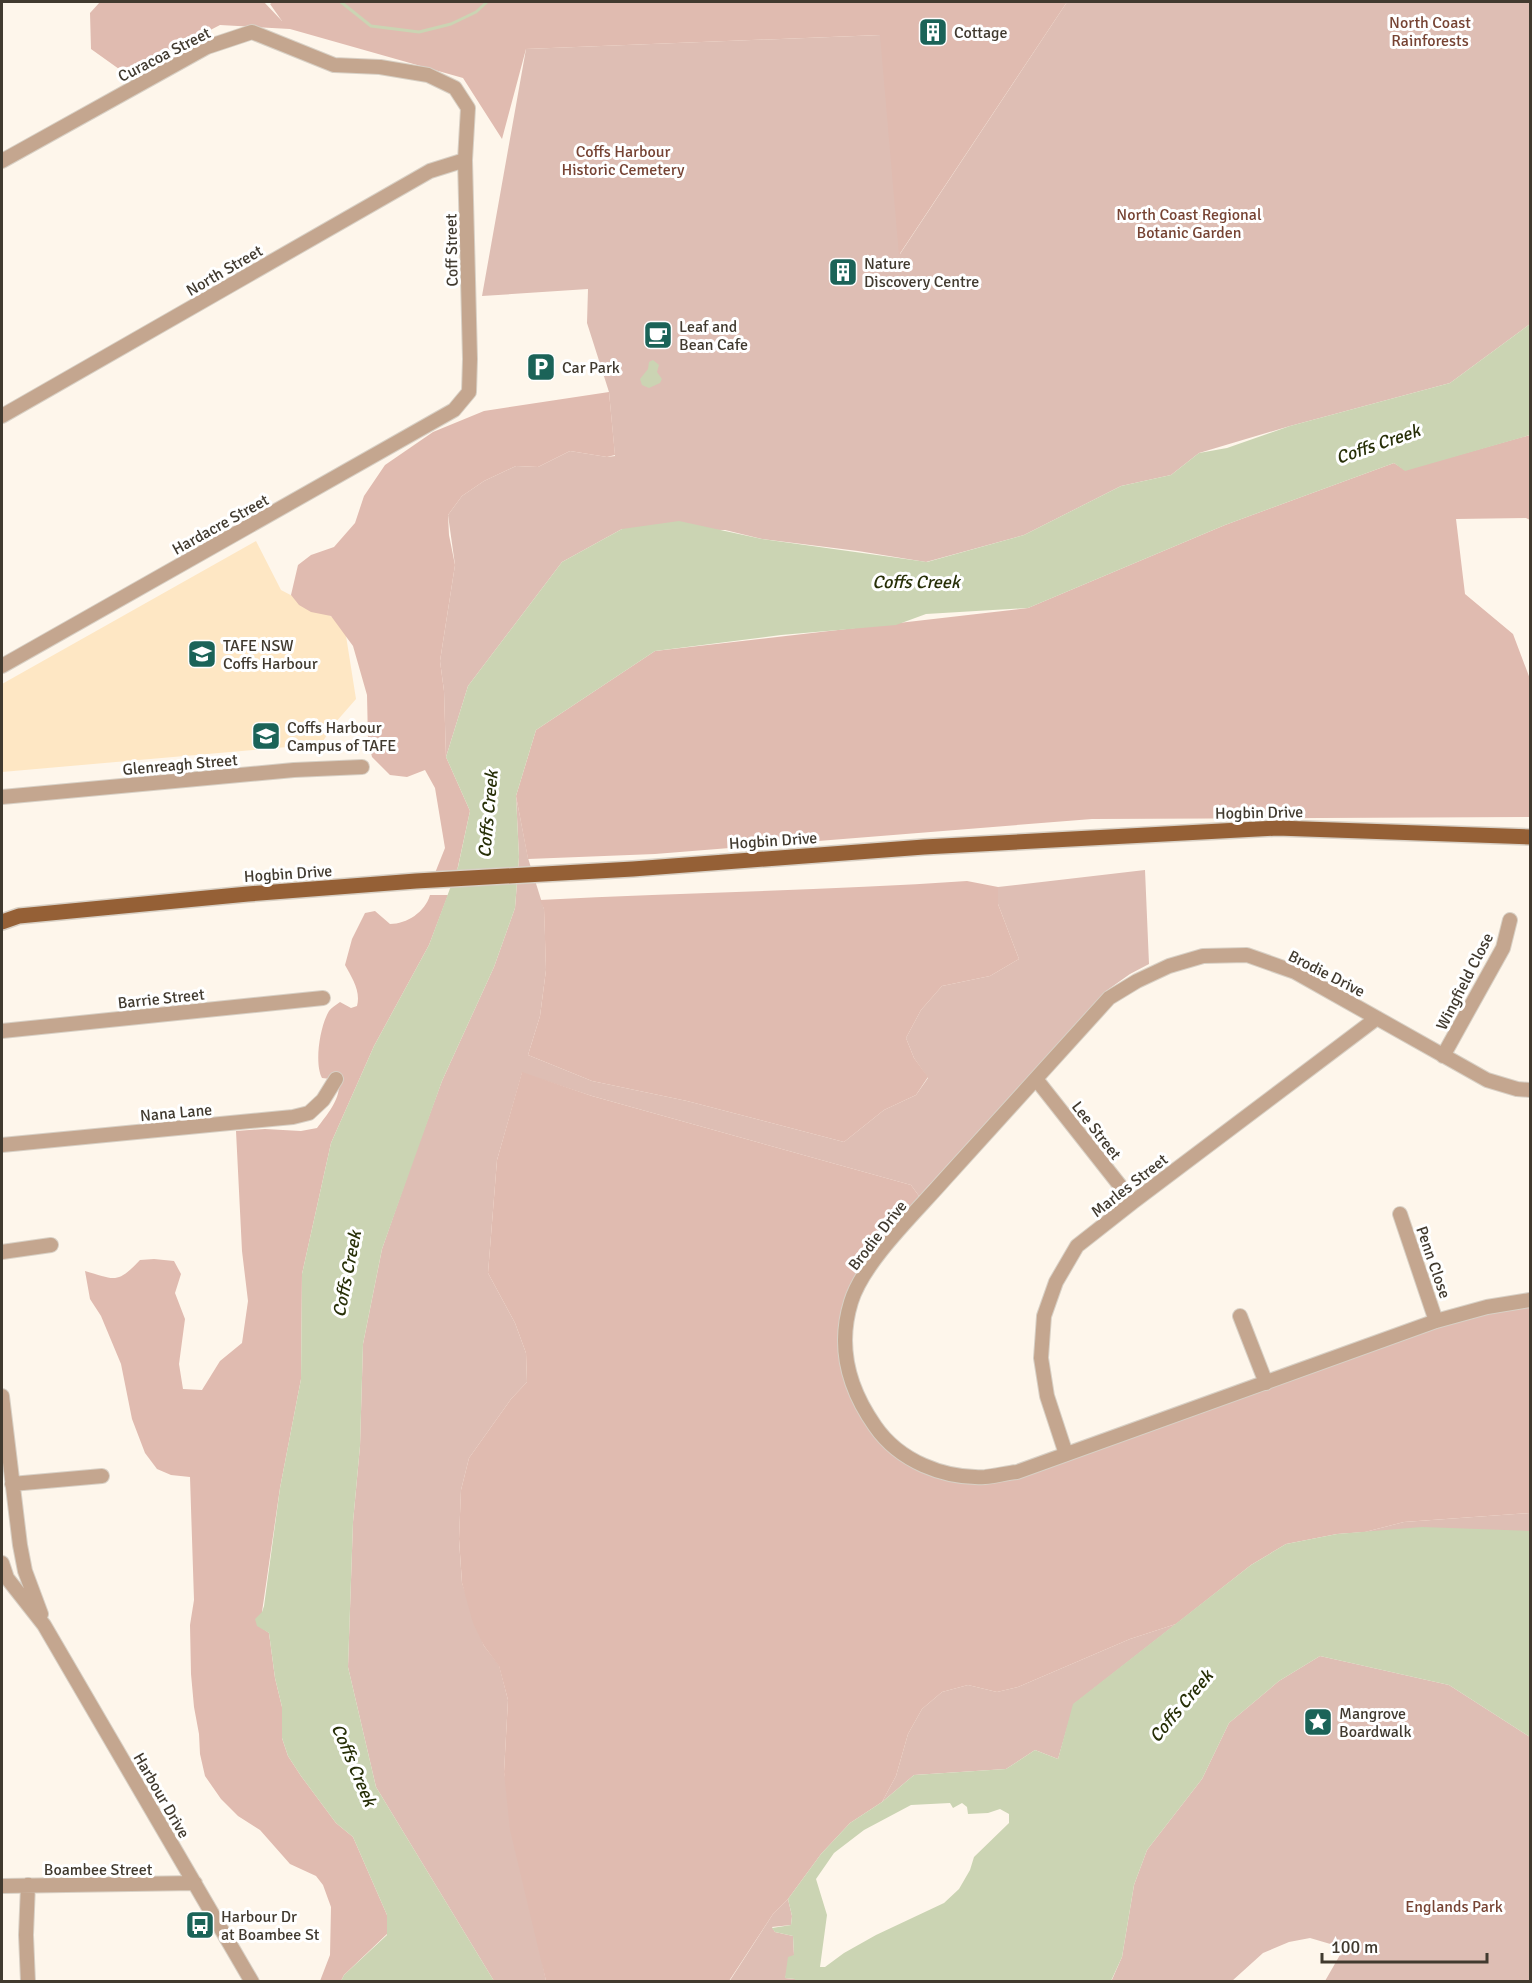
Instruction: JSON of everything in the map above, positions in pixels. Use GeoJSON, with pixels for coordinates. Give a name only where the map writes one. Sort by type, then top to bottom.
{"type":"FeatureCollection","features":[{"type":"Feature","properties":{"kind":"main road","name":"Hogbin Drive"},"geometry":{"type":"LineString","coordinates":[[2,922],[18,916],[248,894],[924,847],[1277,828],[1530,837]]}},
{"type":"Feature","properties":{"kind":"main road","name":"Hogbin Drive"},"geometry":{"type":"LineString","coordinates":[[2,913],[18,916]]}},
{"type":"Feature","properties":{"kind":"street","name":"Curacoa Street"},"geometry":{"type":"LineString","coordinates":[[2,161],[207,46],[252,32],[334,65],[380,67],[428,75],[455,88]]}},
{"type":"Feature","properties":{"kind":"street","name":"Coff Street"},"geometry":{"type":"LineString","coordinates":[[454,410],[469,392],[470,359],[465,160],[468,108],[455,88]]}},
{"type":"Feature","properties":{"kind":"street","name":"North Street"},"geometry":{"type":"LineString","coordinates":[[2,416],[430,171],[465,160]]}},
{"type":"Feature","properties":{"kind":"street","name":"Hardacre Street"},"geometry":{"type":"LineString","coordinates":[[2,666],[454,410]]}},
{"type":"Feature","properties":{"kind":"street","name":"Glenreagh Street"},"geometry":{"type":"LineString","coordinates":[[2,797],[294,770],[362,767]]}},
{"type":"Feature","properties":{"kind":"street","name":"Wingfield Close"},"geometry":{"type":"LineString","coordinates":[[1443,1056],[1503,948],[1510,920]]}},
{"type":"Feature","properties":{"kind":"street","name":"Brodie Drive"},"geometry":{"type":"LineString","coordinates":[[1530,1090],[1500,1085],[1443,1056],[1295,972],[1247,955],[1203,956],[1169,966],[1137,981],[1109,998],[871,1264],[852,1300],[847,1318],[848,1374],[860,1406],[883,1438],[913,1462],[952,1475],[985,1477],[1017,1472],[1436,1321],[1487,1307],[1530,1300]]}},
{"type":"Feature","properties":{"kind":"street","name":"Barrie Street"},"geometry":{"type":"LineString","coordinates":[[2,1031],[323,998]]}},
{"type":"Feature","properties":{"kind":"street","name":"Marles Street"},"geometry":{"type":"LineString","coordinates":[[1066,1454],[1047,1396],[1041,1358],[1044,1316],[1056,1282],[1077,1246],[1377,1018]]}},
{"type":"Feature","properties":{"kind":"street","name":"Nana Lane"},"geometry":{"type":"LineString","coordinates":[[2,1145],[293,1117],[309,1113],[323,1100],[336,1078]]}},
{"type":"Feature","properties":{"kind":"street","name":"Lee Street"},"geometry":{"type":"LineString","coordinates":[[1036,1079],[1132,1202]]}},
{"type":"Feature","properties":{"kind":"street","name":"Penn Close"},"geometry":{"type":"LineString","coordinates":[[1400,1214],[1436,1321]]}},
{"type":"Feature","properties":{"kind":"street"},"geometry":{"type":"LineString","coordinates":[[2,1252],[51,1245]]}},
{"type":"Feature","properties":{"kind":"street"},"geometry":{"type":"LineString","coordinates":[[1240,1316],[1266,1383]]}},
{"type":"Feature","properties":{"kind":"street","name":"Harbour Drive"},"geometry":{"type":"LineString","coordinates":[[2,1396],[25,1571],[44,1625]]}},
{"type":"Feature","properties":{"kind":"street"},"geometry":{"type":"LineString","coordinates":[[12,1484],[102,1476]]}},
{"type":"Feature","properties":{"kind":"street","name":"Harbour Drive"},"geometry":{"type":"LineString","coordinates":[[2,1563],[8,1578],[44,1625],[252,1982]]}},
{"type":"Feature","properties":{"kind":"street","name":"Boambee Street"},"geometry":{"type":"LineString","coordinates":[[2,1886],[195,1883]]}},
{"type":"Feature","properties":{"kind":"street"},"geometry":{"type":"LineString","coordinates":[[28,1886],[26,1935],[28,1982]]}},
{"type":"Feature","properties":{"kind":"shaded area"},"geometry":{"type":"Polygon","coordinates":[[[100,2],[264,2],[282,21],[270,4],[273,2],[1067,2],[899,255],[880,35],[526,49],[502,139],[463,78],[290,29],[220,25],[126,74],[91,49],[90,13],[100,2]]]}},
{"type":"Feature","properties":{"kind":"shaded area"},"geometry":{"type":"Polygon","coordinates":[[[609,392],[615,455],[607,457],[570,451],[538,467],[516,466],[484,481],[462,496],[448,515],[455,565],[440,661],[444,691],[446,757],[470,811],[457,871],[435,873],[445,848],[435,788],[425,770],[407,777],[390,775],[372,757],[368,740],[367,695],[353,646],[331,616],[311,612],[299,605],[291,595],[298,565],[311,555],[334,547],[355,523],[364,496],[385,465],[433,432],[484,411],[609,392]]]}},
{"type":"Feature","properties":{"kind":"shaded area"},"geometry":{"type":"Polygon","coordinates":[[[1530,435],[1530,520],[1526,518],[1456,519],[1465,594],[1513,634],[1530,679],[1530,817],[1092,819],[655,854],[528,859],[516,796],[536,730],[655,651],[1028,608],[1225,525],[1394,463],[1405,470],[1530,435]]]}},
{"type":"Feature","properties":{"kind":"shaded area","name":"TAFE NSW Coffs Harbour"},"geometry":{"type":"Polygon","coordinates":[[[256,541],[281,590],[344,623],[356,699],[335,723],[321,744],[2,772],[2,684],[256,541]]]}},
{"type":"Feature","properties":{"kind":"shaded area"},"geometry":{"type":"Polygon","coordinates":[[[967,881],[998,887],[998,904],[1019,959],[990,976],[942,986],[921,1010],[906,1038],[914,1058],[928,1077],[916,1095],[884,1110],[844,1142],[687,1101],[592,1081],[528,1055],[540,1016],[546,970],[544,909],[540,900],[967,881]]]}},
{"type":"Feature","properties":{"kind":"shaded area"},"geometry":{"type":"Polygon","coordinates":[[[430,895],[448,895],[429,945],[374,1046],[331,1143],[302,1274],[301,1379],[280,1488],[262,1612],[262,1628],[269,1633],[275,1678],[282,1707],[282,1738],[288,1756],[336,1823],[353,1837],[387,1915],[387,1934],[344,1975],[341,1981],[320,1981],[330,1955],[331,1907],[323,1885],[316,1876],[290,1864],[260,1830],[238,1816],[221,1799],[205,1776],[200,1754],[191,1674],[190,1625],[194,1600],[190,1477],[171,1475],[157,1469],[145,1453],[132,1419],[121,1364],[101,1316],[90,1299],[85,1271],[116,1278],[126,1273],[140,1260],[174,1261],[181,1274],[175,1293],[185,1319],[179,1364],[183,1389],[202,1390],[220,1361],[242,1343],[248,1301],[242,1251],[236,1131],[265,1129],[301,1131],[317,1128],[333,1106],[339,1087],[339,1080],[322,1078],[320,1071],[318,1054],[323,1026],[329,1011],[340,1002],[351,1008],[357,1006],[357,990],[345,965],[352,939],[365,913],[375,911],[390,924],[403,922],[420,912],[430,895]]]}},
{"type":"Feature","properties":{"kind":"shaded area"},"geometry":{"type":"Polygon","coordinates":[[[522,1072],[592,1096],[911,1185],[919,1196],[885,1247],[847,1318],[860,1406],[913,1462],[985,1477],[1436,1321],[1530,1300],[1530,1513],[1404,1522],[1365,1532],[1337,1534],[1286,1544],[1251,1565],[1176,1624],[1130,1639],[1018,1687],[997,1692],[968,1685],[942,1692],[922,1709],[908,1734],[896,1776],[882,1802],[850,1823],[821,1854],[788,1899],[773,1914],[729,1981],[546,1981],[510,1830],[504,1772],[508,1700],[499,1666],[484,1646],[473,1623],[462,1583],[459,1539],[461,1490],[469,1458],[511,1399],[527,1382],[526,1353],[515,1323],[488,1273],[497,1160],[522,1072]]]}},
{"type":"Feature","properties":{"kind":"green space","name":"North Coast Regional Botanic Garden"},"geometry":{"type":"Polygon","coordinates":[[[1067,2],[1530,2],[1530,324],[1450,383],[1199,453],[1171,475],[1121,486],[1024,535],[926,562],[762,539],[725,530],[622,529],[562,562],[468,686],[446,757],[444,691],[440,661],[455,565],[448,515],[462,496],[484,481],[516,466],[538,467],[570,451],[607,457],[615,456],[609,392],[587,323],[588,289],[482,296],[526,49],[881,35],[900,254],[1067,2]]]}},
{"type":"Feature","properties":{"kind":"green space"},"geometry":{"type":"Polygon","coordinates":[[[516,796],[528,858],[544,909],[546,970],[540,1016],[528,1055],[592,1081],[687,1101],[844,1142],[884,1110],[916,1095],[928,1078],[914,1058],[906,1038],[921,1010],[942,986],[990,976],[1019,959],[998,904],[998,887],[1145,870],[1149,964],[1106,991],[919,1196],[911,1185],[592,1096],[522,1073],[497,1160],[488,1273],[515,1323],[526,1353],[527,1382],[511,1399],[469,1458],[461,1490],[459,1540],[462,1583],[484,1646],[499,1665],[508,1700],[504,1772],[546,1981],[494,1981],[376,1787],[348,1667],[363,1344],[382,1249],[415,1154],[442,1081],[494,967],[515,908],[519,857],[516,796]]]}},
{"type":"Feature","properties":{"kind":"green space"},"geometry":{"type":"Polygon","coordinates":[[[1530,1513],[1530,1531],[1365,1532],[1404,1522],[1530,1513]]]}},
{"type":"Feature","properties":{"kind":"green space"},"geometry":{"type":"Polygon","coordinates":[[[1176,1624],[1074,1704],[1058,1759],[1035,1750],[1006,1769],[914,1775],[882,1802],[896,1776],[908,1734],[922,1709],[942,1692],[968,1685],[997,1692],[1018,1687],[1130,1639],[1176,1624]]]}},
{"type":"Feature","properties":{"kind":"green space","name":"Englands Park"},"geometry":{"type":"Polygon","coordinates":[[[1320,1656],[1449,1685],[1530,1737],[1530,1981],[1325,1981],[1344,1948],[1310,1938],[1289,1942],[1263,1953],[1232,1981],[1111,1982],[1122,1957],[1134,1885],[1147,1850],[1202,1779],[1229,1723],[1279,1681],[1320,1656]]]}},
{"type":"Feature","properties":{"kind":"green space"},"geometry":{"type":"Polygon","coordinates":[[[788,1899],[792,1916],[791,1925],[772,1927],[775,1932],[793,1936],[794,1955],[785,1978],[795,1979],[795,1981],[729,1982],[773,1914],[788,1899]]]}},
{"type":"Feature","properties":{"kind":"water","name":"Coffs Creek"},"geometry":{"type":"Polygon","coordinates":[[[1530,324],[1530,435],[1405,471],[1394,463],[1225,525],[1028,608],[926,614],[896,625],[781,635],[655,651],[536,730],[516,796],[519,857],[515,908],[494,967],[442,1081],[382,1249],[363,1344],[348,1667],[376,1787],[494,1981],[341,1981],[344,1975],[387,1935],[387,1915],[353,1837],[336,1823],[288,1756],[282,1738],[282,1707],[275,1678],[269,1633],[257,1626],[255,1619],[264,1606],[280,1488],[301,1379],[302,1274],[331,1143],[374,1046],[429,945],[458,867],[470,811],[446,757],[468,686],[562,562],[622,529],[679,521],[762,539],[927,562],[1024,535],[1121,486],[1171,475],[1199,453],[1227,448],[1290,426],[1450,383],[1530,324]]]}},
{"type":"Feature","properties":{"kind":"water"},"geometry":{"type":"Polygon","coordinates":[[[653,360],[659,365],[657,372],[662,379],[660,383],[649,388],[642,385],[640,379],[648,369],[649,362],[653,360]]]}},
{"type":"Feature","properties":{"kind":"water","name":"Coffs Creek"},"geometry":{"type":"Polygon","coordinates":[[[1422,1527],[1530,1531],[1530,1737],[1449,1685],[1320,1656],[1279,1681],[1229,1723],[1202,1779],[1147,1850],[1134,1885],[1122,1957],[1111,1981],[795,1982],[795,1979],[785,1978],[788,1957],[794,1955],[793,1936],[775,1932],[772,1928],[791,1925],[792,1916],[788,1899],[821,1854],[850,1823],[882,1802],[914,1775],[1006,1769],[1035,1750],[1058,1759],[1073,1704],[1251,1565],[1286,1544],[1337,1534],[1422,1527]],[[950,1803],[911,1805],[864,1830],[834,1853],[816,1879],[827,1915],[820,1967],[825,1967],[876,1935],[944,1903],[959,1889],[970,1870],[974,1857],[1009,1823],[1009,1814],[1000,1809],[988,1813],[968,1814],[967,1807],[962,1803],[953,1808],[950,1803]]]}},
{"type":"Feature","properties":{"kind":"waterway"},"geometry":{"type":"LineString","coordinates":[[341,2],[371,26],[419,32],[451,24],[476,12],[487,2]]}},
{"type":"Feature","properties":{"kind":"place","name":"Cottage"},"geometry":{"type":"Point","coordinates":[933,32]}},
{"type":"Feature","properties":{"kind":"place","name":"Nature Discovery Centre"},"geometry":{"type":"Point","coordinates":[843,272]}},
{"type":"Feature","properties":{"kind":"place","name":"Leaf and Bean Cafe"},"geometry":{"type":"Point","coordinates":[658,335]}},
{"type":"Feature","properties":{"kind":"place","name":"Car Park"},"geometry":{"type":"Point","coordinates":[541,367]}},
{"type":"Feature","properties":{"kind":"place","name":"TAFE NSW Coffs Harbour"},"geometry":{"type":"Point","coordinates":[202,654]}},
{"type":"Feature","properties":{"kind":"place","name":"Coffs Harbour Campus of TAFE"},"geometry":{"type":"Point","coordinates":[266,736]}},
{"type":"Feature","properties":{"kind":"place","name":"Mangrove Boardwalk"},"geometry":{"type":"Point","coordinates":[1318,1722]}},
{"type":"Feature","properties":{"kind":"place","name":"Harbour Dr at Boambee St"},"geometry":{"type":"Point","coordinates":[200,1925]}},
{"type":"Feature","properties":{"kind":"park label","name":"North Coast Rainforests"},"geometry":{"type":"Point","coordinates":[1430,31]}},
{"type":"Feature","properties":{"kind":"park label","name":"Coffs Harbour Historic Cemetery"},"geometry":{"type":"Point","coordinates":[623,160]}}]}
